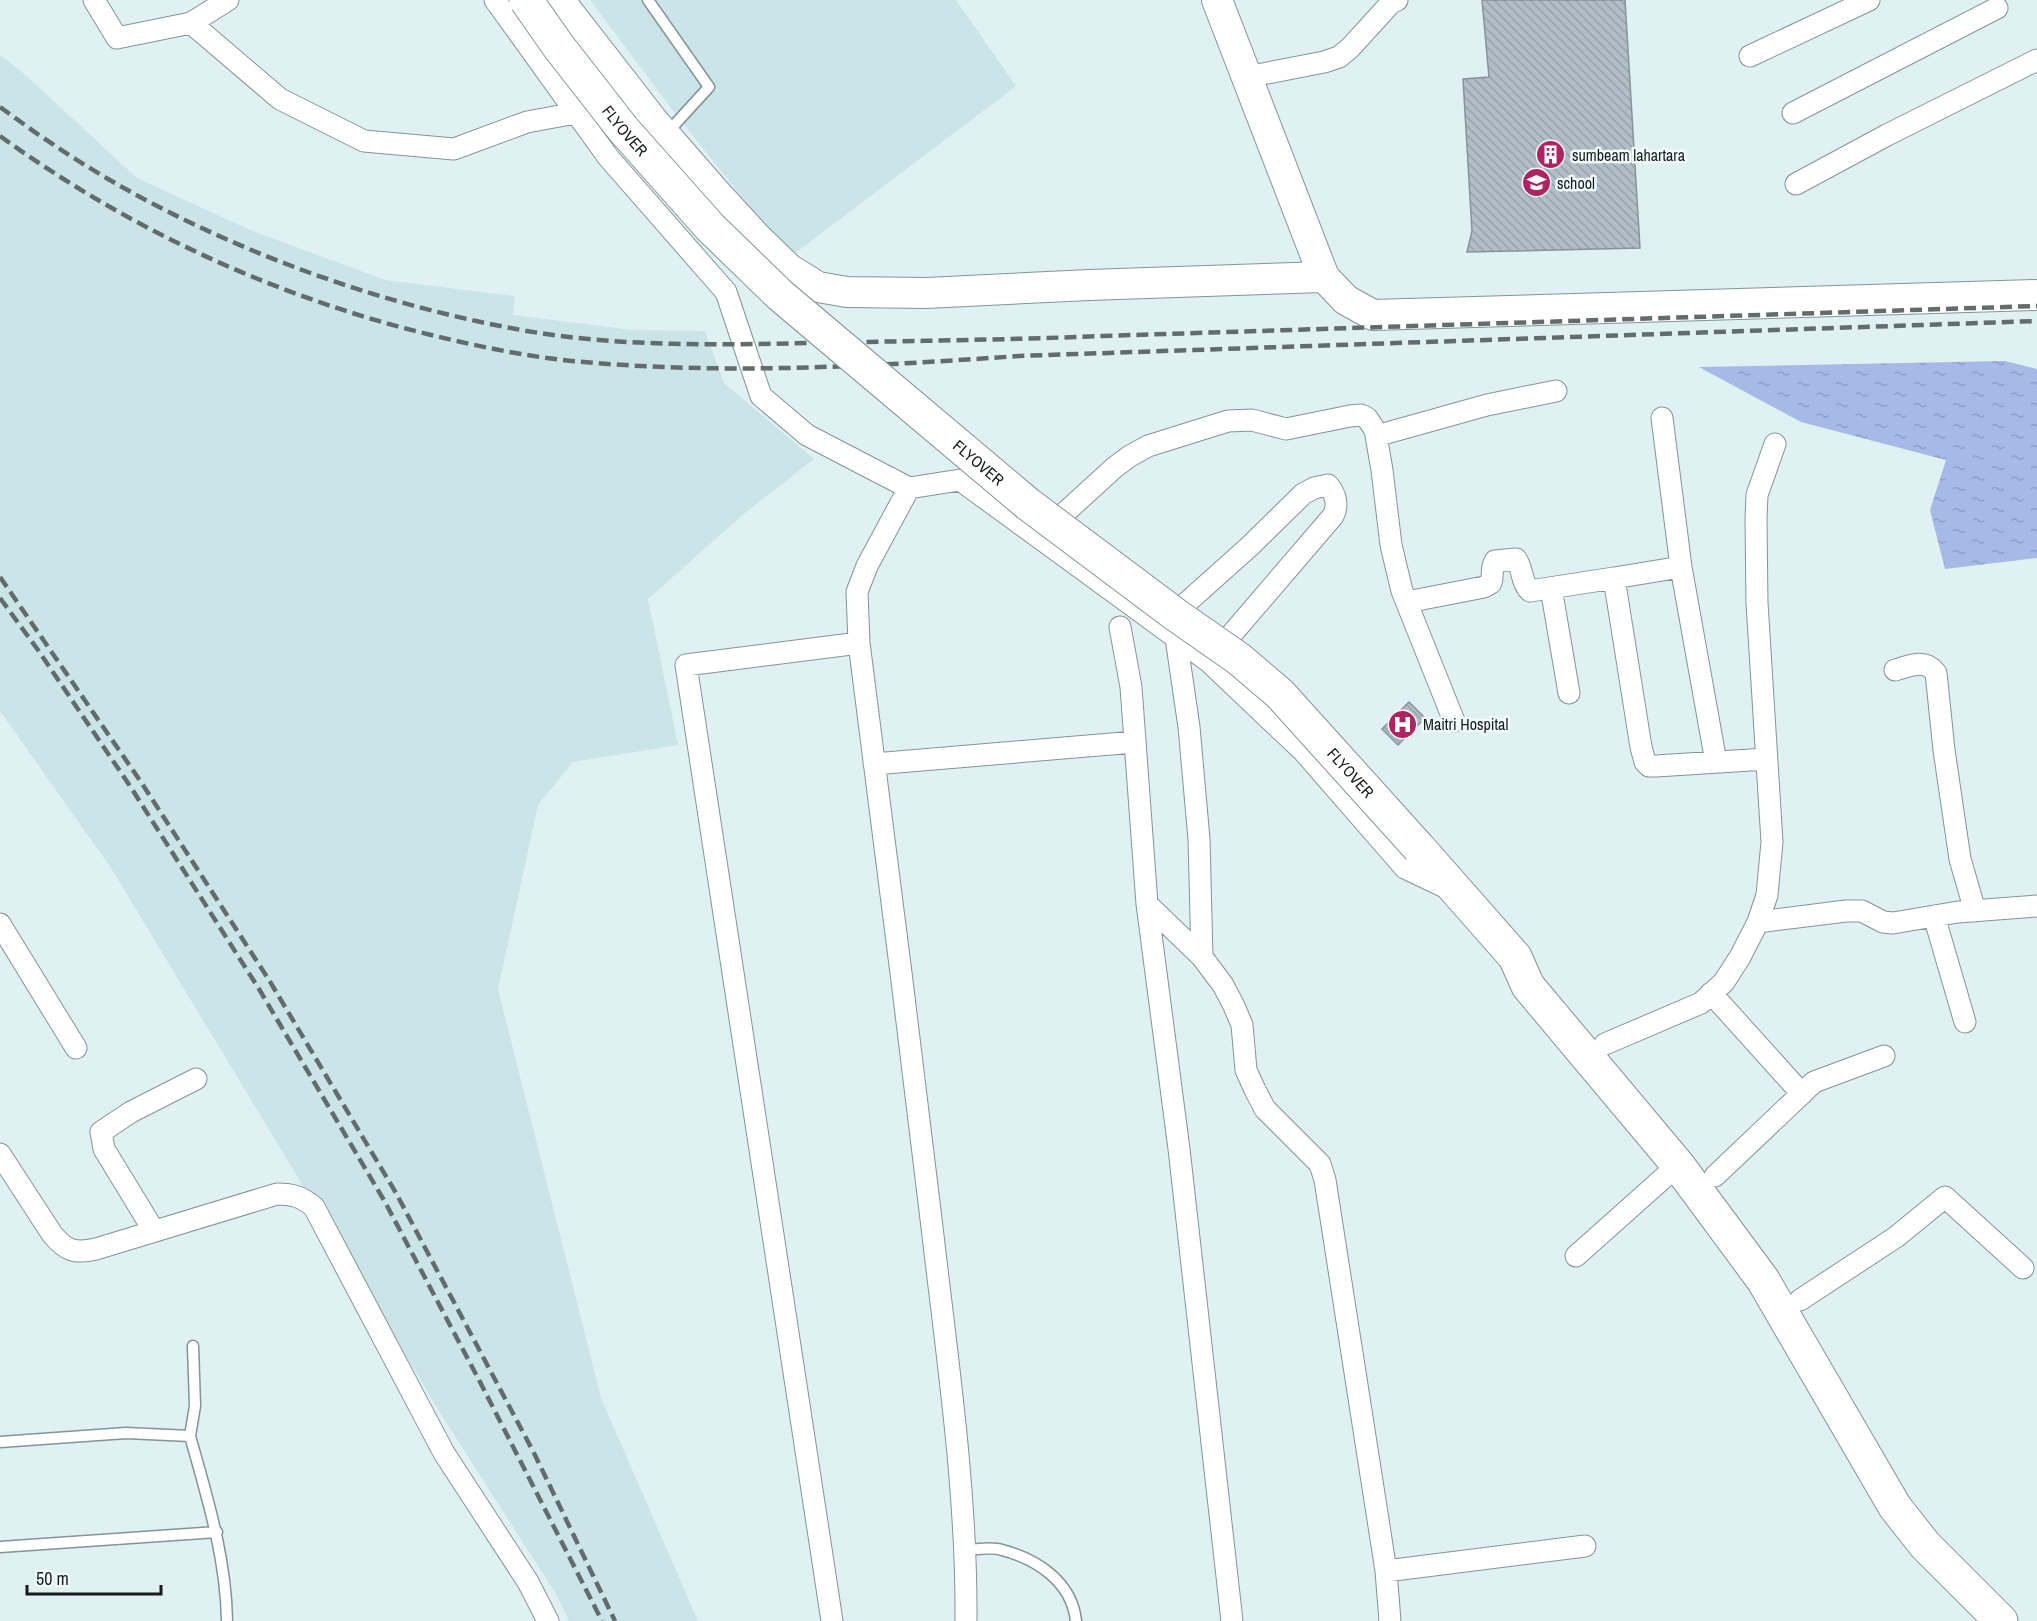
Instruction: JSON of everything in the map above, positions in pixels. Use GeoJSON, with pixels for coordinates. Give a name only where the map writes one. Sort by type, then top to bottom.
{"type":"FeatureCollection","features":[{"type":"Feature","properties":{"kind":"highway","name":"FLYOVER"},"geometry":{"type":"LineString","coordinates":[[526,0],[559,47],[623,129],[710,227],[780,295],[1028,504],[1176,615],[1239,659],[1280,694],[1515,957]]}},
{"type":"Feature","properties":{"kind":"highway"},"geometry":{"type":"LineString","coordinates":[[1515,957],[1544,972],[1715,1176],[1800,1300],[1900,1478],[1940,1531],[2025,1621]]}},
{"type":"Feature","properties":{"kind":"highway"},"geometry":{"type":"LineString","coordinates":[[1515,957],[1528,986],[1678,1165],[1763,1280],[1895,1507],[1925,1545],[2001,1621]]}},
{"type":"Feature","properties":{"kind":"street"},"geometry":{"type":"LineString","coordinates":[[93,0],[117,38],[191,23],[228,0]]}},
{"type":"Feature","properties":{"kind":"street"},"geometry":{"type":"LineString","coordinates":[[495,0],[608,157],[726,292],[761,396],[807,435],[909,488],[960,480],[1208,662],[1304,752],[1405,868],[1461,894]]}},
{"type":"Feature","properties":{"kind":"street"},"geometry":{"type":"LineString","coordinates":[[560,0],[671,142],[741,220],[789,269],[818,287],[847,292],[926,293],[1324,277]]}},
{"type":"Feature","properties":{"kind":"street"},"geometry":{"type":"LineString","coordinates":[[1217,0],[1324,277],[1346,300],[1373,315],[2037,295]]}},
{"type":"Feature","properties":{"kind":"street"},"geometry":{"type":"LineString","coordinates":[[1247,77],[1339,57],[1391,3],[1397,0]]}},
{"type":"Feature","properties":{"kind":"street"},"geometry":{"type":"LineString","coordinates":[[1750,56],[1869,0]]}},
{"type":"Feature","properties":{"kind":"street"},"geometry":{"type":"LineString","coordinates":[[1793,113],[1997,8]]}},
{"type":"Feature","properties":{"kind":"street"},"geometry":{"type":"LineString","coordinates":[[191,23],[280,99],[364,141],[454,149],[527,122],[576,113]]}},
{"type":"Feature","properties":{"kind":"street"},"geometry":{"type":"LineString","coordinates":[[1797,184],[1887,135],[2037,60]]}},
{"type":"Feature","properties":{"kind":"street"},"geometry":{"type":"LineString","coordinates":[[696,258],[741,220]]}},
{"type":"Feature","properties":{"kind":"street"},"geometry":{"type":"LineString","coordinates":[[1376,436],[1487,405],[1556,391]]}},
{"type":"Feature","properties":{"kind":"street"},"geometry":{"type":"LineString","coordinates":[[1037,538],[1115,467],[1148,446],[1228,421],[1252,420],[1286,429],[1361,415],[1372,423],[1376,436],[1391,545],[1402,591],[1454,721]]}},
{"type":"Feature","properties":{"kind":"street"},"geometry":{"type":"LineString","coordinates":[[1662,418],[1681,567],[1716,762]]}},
{"type":"Feature","properties":{"kind":"street"},"geometry":{"type":"LineString","coordinates":[[1605,1044],[1701,1003],[1724,982],[1758,922],[1767,895],[1772,842],[1757,603],[1756,519],[1757,495],[1775,444]]}},
{"type":"Feature","properties":{"kind":"street"},"geometry":{"type":"LineString","coordinates":[[1168,632],[1303,494],[1314,488],[1328,485],[1336,501],[1333,516],[1208,662]]}},
{"type":"Feature","properties":{"kind":"street"},"geometry":{"type":"LineString","coordinates":[[909,488],[867,566],[857,592],[858,643],[905,1003],[959,1461],[966,1621]]}},
{"type":"Feature","properties":{"kind":"street"},"geometry":{"type":"LineString","coordinates":[[1407,602],[1484,587],[1491,583],[1493,577],[1491,567],[1495,561],[1516,559],[1520,564],[1526,587],[1530,591],[1681,567]]}},
{"type":"Feature","properties":{"kind":"street"},"geometry":{"type":"LineString","coordinates":[[1614,578],[1645,762],[1649,766],[1766,759]]}},
{"type":"Feature","properties":{"kind":"street"},"geometry":{"type":"LineString","coordinates":[[1551,588],[1569,693]]}},
{"type":"Feature","properties":{"kind":"street"},"geometry":{"type":"LineString","coordinates":[[1120,627],[1131,687],[1147,904],[1179,1149],[1232,1621]]}},
{"type":"Feature","properties":{"kind":"street"},"geometry":{"type":"LineString","coordinates":[[1168,632],[1189,727],[1199,838],[1202,957]]}},
{"type":"Feature","properties":{"kind":"street"},"geometry":{"type":"LineString","coordinates":[[832,1621],[686,665],[858,643]]}},
{"type":"Feature","properties":{"kind":"street"},"geometry":{"type":"LineString","coordinates":[[1895,670],[1925,664],[1932,667],[1936,674],[1944,750],[1960,859],[1975,911]]}},
{"type":"Feature","properties":{"kind":"street"},"geometry":{"type":"LineString","coordinates":[[874,764],[1135,742]]}},
{"type":"Feature","properties":{"kind":"street"},"geometry":{"type":"LineString","coordinates":[[1147,904],[1202,957],[1223,985],[1242,1025],[1246,1070],[1265,1109],[1320,1164],[1325,1180],[1386,1571],[1390,1621]]}},
{"type":"Feature","properties":{"kind":"street"},"geometry":{"type":"LineString","coordinates":[[1758,922],[1846,911],[1862,912],[1883,922],[1893,923],[1975,911],[2037,906]]}},
{"type":"Feature","properties":{"kind":"street"},"geometry":{"type":"LineString","coordinates":[[1934,916],[1965,1022]]}},
{"type":"Feature","properties":{"kind":"street"},"geometry":{"type":"LineString","coordinates":[[0,924],[76,1048]]}},
{"type":"Feature","properties":{"kind":"street"},"geometry":{"type":"LineString","coordinates":[[1711,993],[1802,1094]]}},
{"type":"Feature","properties":{"kind":"street"},"geometry":{"type":"LineString","coordinates":[[1715,1176],[1814,1082],[1884,1056]]}},
{"type":"Feature","properties":{"kind":"street"},"geometry":{"type":"LineString","coordinates":[[154,1232],[104,1149],[101,1132],[130,1112],[196,1079]]}},
{"type":"Feature","properties":{"kind":"street"},"geometry":{"type":"LineString","coordinates":[[0,1154],[61,1245],[82,1252],[277,1194],[296,1196],[314,1207],[444,1453],[528,1582],[548,1621]]}},
{"type":"Feature","properties":{"kind":"street"},"geometry":{"type":"LineString","coordinates":[[1576,1256],[1678,1165]]}},
{"type":"Feature","properties":{"kind":"street"},"geometry":{"type":"LineString","coordinates":[[1800,1300],[1896,1237],[1945,1197],[2023,1268]]}},
{"type":"Feature","properties":{"kind":"street"},"geometry":{"type":"LineString","coordinates":[[1386,1571],[1586,1546]]}},
{"type":"Feature","properties":{"kind":"lane"},"geometry":{"type":"LineString","coordinates":[[648,0],[709,87],[671,142]]}},
{"type":"Feature","properties":{"kind":"lane"},"geometry":{"type":"LineString","coordinates":[[193,1346],[195,1406],[190,1436],[217,1532],[226,1587],[227,1621]]}},
{"type":"Feature","properties":{"kind":"lane"},"geometry":{"type":"LineString","coordinates":[[0,1442],[126,1433],[190,1436]]}},
{"type":"Feature","properties":{"kind":"lane"},"geometry":{"type":"LineString","coordinates":[[0,1547],[217,1532]]}},
{"type":"Feature","properties":{"kind":"lane"},"geometry":{"type":"LineString","coordinates":[[964,1550],[1000,1549],[1032,1562],[1054,1575],[1066,1592],[1075,1611],[1076,1621]]}},
{"type":"Feature","properties":{"kind":"shaded area"},"geometry":{"type":"Polygon","coordinates":[[[590,0],[956,0],[1016,86],[790,257],[680,120],[590,0]]]}},
{"type":"Feature","properties":{"kind":"shaded area"},"geometry":{"type":"Polygon","coordinates":[[[0,55],[22,72],[137,178],[250,230],[385,280],[515,296],[513,315],[632,330],[705,331],[724,383],[814,459],[746,512],[648,599],[678,745],[573,762],[538,805],[498,989],[601,1398],[698,1621],[569,1621],[556,1594],[442,1416],[111,868],[0,711],[0,55]]]}},
{"type":"Feature","properties":{"kind":"water"},"geometry":{"type":"Polygon","coordinates":[[[2005,361],[2037,369],[2037,558],[1945,569],[1930,510],[1946,460],[1801,422],[1699,367],[2005,361]]]}},
{"type":"Feature","properties":{"kind":"building","name":"sumbeam lahartara"},"geometry":{"type":"Polygon","coordinates":[[[1482,0],[1625,0],[1640,248],[1467,252],[1472,231],[1463,79],[1489,77],[1482,0]]]}},
{"type":"Feature","properties":{"kind":"building"},"geometry":{"type":"Polygon","coordinates":[[[1409,702],[1425,718],[1398,745],[1382,729],[1409,702]]]}},
{"type":"Feature","properties":{"kind":"railway"},"geometry":{"type":"LineString","coordinates":[[0,107],[103,176],[215,234],[274,259],[334,281],[456,316],[516,329],[589,339],[662,344],[993,339],[2037,306]]}},
{"type":"Feature","properties":{"kind":"railway"},"geometry":{"type":"LineString","coordinates":[[0,136],[49,170],[100,201],[153,230],[261,280],[317,301],[431,335],[507,352],[584,362],[692,368],[801,368],[1019,356],[2037,321]]}},
{"type":"Feature","properties":{"kind":"railway"},"geometry":{"type":"LineString","coordinates":[[0,577],[141,782],[269,980],[396,1193],[534,1453],[615,1621]]}},
{"type":"Feature","properties":{"kind":"railway"},"geometry":{"type":"LineString","coordinates":[[0,598],[130,786],[259,989],[385,1202],[602,1621]]}},
{"type":"Feature","properties":{"kind":"place","name":"sumbeam lahartara"},"geometry":{"type":"Point","coordinates":[1551,155]}},
{"type":"Feature","properties":{"kind":"place","name":"school"},"geometry":{"type":"Point","coordinates":[1536,183]}},
{"type":"Feature","properties":{"kind":"place","name":"Maitri Hospital"},"geometry":{"type":"Point","coordinates":[1402,724]}}]}
